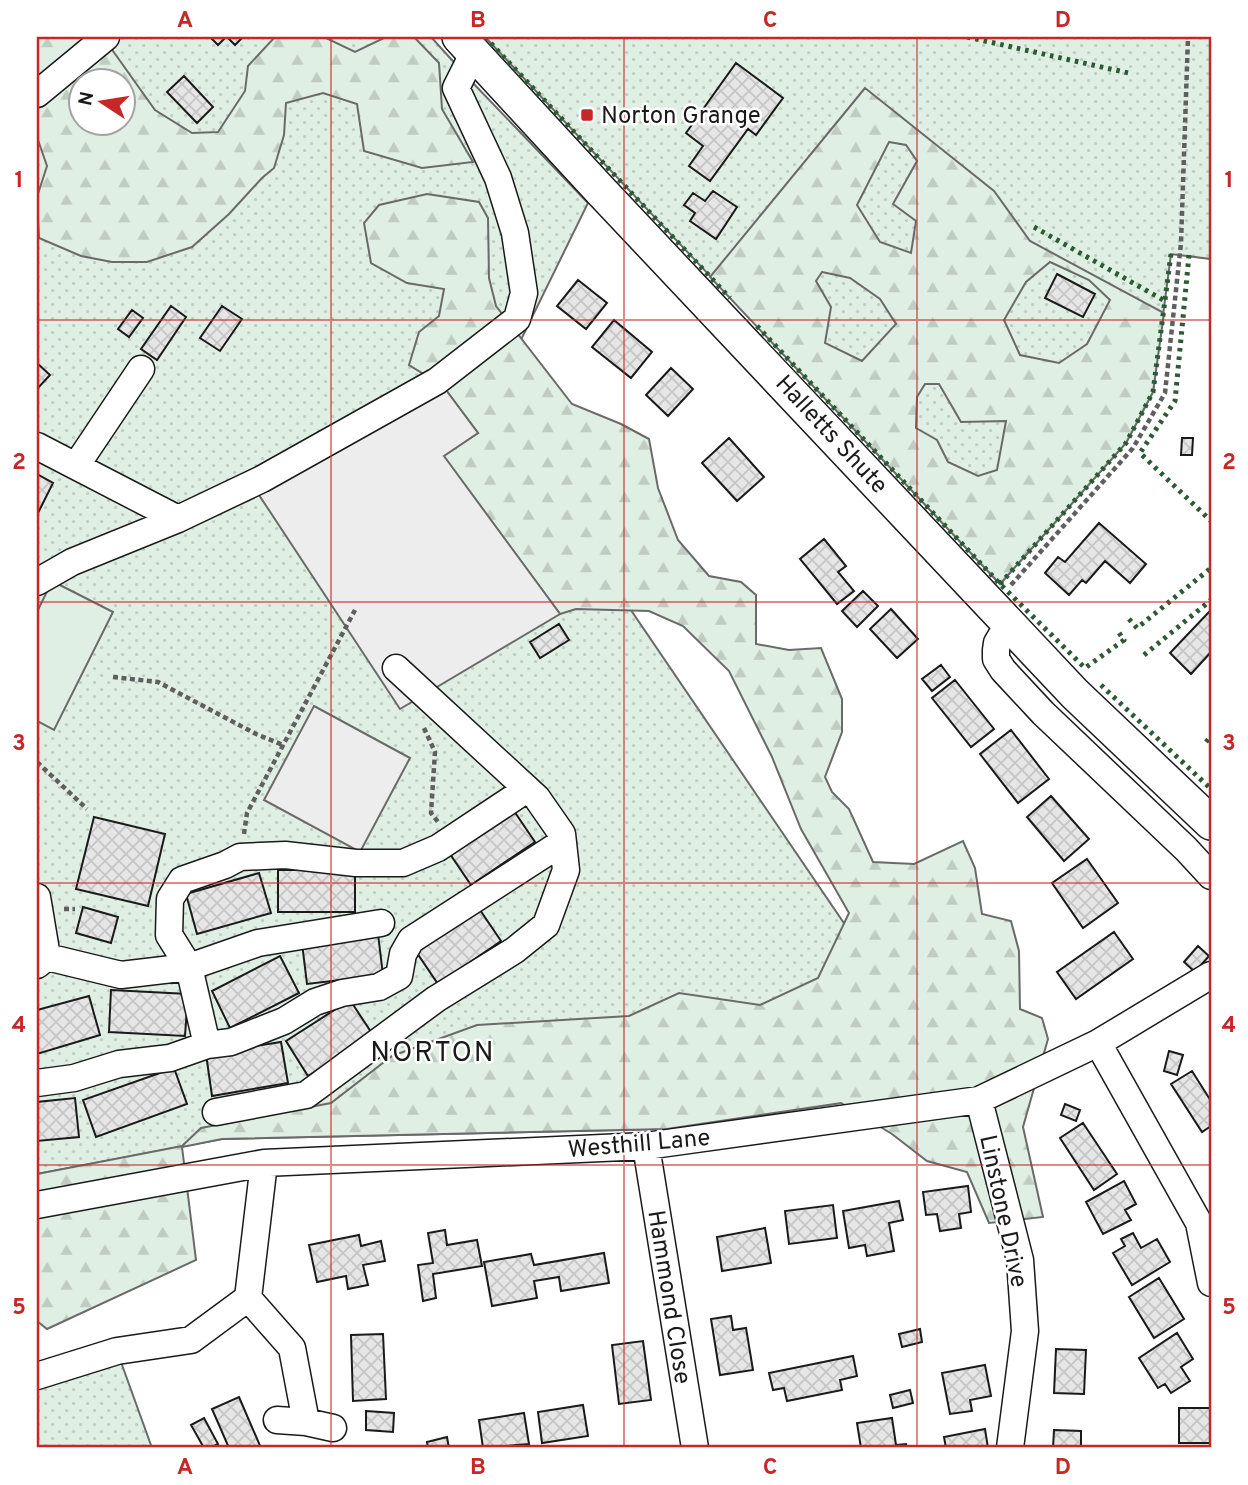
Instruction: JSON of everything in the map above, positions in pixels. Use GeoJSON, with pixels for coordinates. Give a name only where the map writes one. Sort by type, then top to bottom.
{"type":"FeatureCollection","features":[{"type":"Feature","properties":{"kind":"main road","name":"Halletts Shute"},"geometry":{"type":"LineString","coordinates":[[467,44],[600,190],[1075,694],[1211,823]]}},
{"type":"Feature","properties":{"kind":"street"},"geometry":{"type":"LineString","coordinates":[[37,94],[106,37]]}},
{"type":"Feature","properties":{"kind":"street"},"geometry":{"type":"LineString","coordinates":[[37,582],[72,562],[178,519],[262,479],[426,388],[517,320],[524,293],[515,233],[498,178],[456,88],[467,44]]}},
{"type":"Feature","properties":{"kind":"street"},"geometry":{"type":"LineString","coordinates":[[76,467],[141,369]]}},
{"type":"Feature","properties":{"kind":"street"},"geometry":{"type":"LineString","coordinates":[[37,446],[178,519]]}},
{"type":"Feature","properties":{"kind":"street"},"geometry":{"type":"LineString","coordinates":[[1001,614],[996,659],[1003,670],[1043,713],[1211,876]]}},
{"type":"Feature","properties":{"kind":"street"},"geometry":{"type":"LineString","coordinates":[[216,1112],[306,1095],[436,999],[515,950],[546,925],[566,870],[562,834],[537,798],[396,668]]}},
{"type":"Feature","properties":{"kind":"street"},"geometry":{"type":"LineString","coordinates":[[207,1045],[189,967],[169,935],[170,899],[182,880],[240,857],[285,855],[356,863],[403,863],[439,848],[527,789]]}},
{"type":"Feature","properties":{"kind":"street"},"geometry":{"type":"LineString","coordinates":[[37,1083],[74,1078],[120,1064],[170,1058],[207,1045],[230,1042],[284,1021],[315,1002],[342,993],[379,987],[400,976],[403,954],[411,940],[563,842]]}},
{"type":"Feature","properties":{"kind":"street"},"geometry":{"type":"LineString","coordinates":[[37,897],[42,961],[121,975],[189,967],[258,943],[381,923]]}},
{"type":"Feature","properties":{"kind":"street","name":"Westhill Lane"},"geometry":{"type":"LineString","coordinates":[[37,1205],[264,1163],[646,1146],[979,1100],[1098,1043],[1211,975]]}},
{"type":"Feature","properties":{"kind":"street"},"geometry":{"type":"LineString","coordinates":[[1098,1043],[1199,1223],[1211,1283]]}},
{"type":"Feature","properties":{"kind":"street","name":"Linstone Drive"},"geometry":{"type":"LineString","coordinates":[[979,1100],[1020,1260],[1026,1331],[1010,1448]]}},
{"type":"Feature","properties":{"kind":"street","name":"Hammond Close"},"geometry":{"type":"LineString","coordinates":[[646,1146],[695,1448]]}},
{"type":"Feature","properties":{"kind":"street"},"geometry":{"type":"LineString","coordinates":[[37,1376],[117,1351],[191,1340],[248,1298],[264,1163]]}},
{"type":"Feature","properties":{"kind":"street"},"geometry":{"type":"LineString","coordinates":[[248,1298],[292,1348],[306,1422]]}},
{"type":"Feature","properties":{"kind":"street"},"geometry":{"type":"LineString","coordinates":[[277,1420],[306,1422],[333,1428]]}},
{"type":"Feature","properties":{"kind":"path"},"geometry":{"type":"LineString","coordinates":[[1001,614],[1133,448],[1165,393],[1181,243],[1188,37]]}},
{"type":"Feature","properties":{"kind":"path"},"geometry":{"type":"LineString","coordinates":[[240,857],[247,813],[355,610]]}},
{"type":"Feature","properties":{"kind":"path"},"geometry":{"type":"LineString","coordinates":[[113,677],[158,682],[256,734],[283,745]]}},
{"type":"Feature","properties":{"kind":"path"},"geometry":{"type":"LineString","coordinates":[[418,716],[435,752],[431,813],[453,838]]}},
{"type":"Feature","properties":{"kind":"path"},"geometry":{"type":"LineString","coordinates":[[37,762],[87,809]]}},
{"type":"Feature","properties":{"kind":"green space"},"geometry":{"type":"Polygon","coordinates":[[[37,37],[431,37],[588,203],[490,403],[901,1007],[927,1090],[667,1129],[222,1139],[37,1174],[37,37]]]}},
{"type":"Feature","properties":{"kind":"green space"},"geometry":{"type":"Polygon","coordinates":[[[37,37],[103,37],[124,66],[66,66],[66,136],[136,136],[136,83],[155,110],[192,133],[218,132],[245,91],[248,66],[274,38],[324,37],[355,52],[386,37],[414,37],[439,63],[442,109],[473,162],[422,168],[364,151],[357,104],[323,93],[286,103],[284,135],[274,168],[192,247],[147,262],[112,262],[81,256],[39,238],[37,197],[47,166],[37,137],[37,37]]]}},
{"type":"Feature","properties":{"kind":"green space"},"geometry":{"type":"Polygon","coordinates":[[[485,37],[1211,37],[1211,259],[1171,254],[1153,392],[1126,443],[1000,584],[485,37]]]}},
{"type":"Feature","properties":{"kind":"green space"},"geometry":{"type":"Polygon","coordinates":[[[865,88],[994,191],[1030,241],[1164,313],[1153,392],[1126,443],[1000,584],[710,277],[865,88]],[[889,142],[857,205],[880,242],[911,253],[916,221],[893,204],[917,161],[906,145],[889,142]],[[1050,262],[1026,282],[1004,320],[1020,355],[1059,363],[1087,344],[1110,300],[1089,280],[1050,262]],[[822,272],[816,281],[831,307],[825,343],[862,361],[896,324],[880,299],[850,278],[822,272]],[[925,384],[917,397],[916,428],[937,440],[948,462],[978,476],[997,470],[1006,421],[961,422],[939,384],[925,384]]]}},
{"type":"Feature","properties":{"kind":"green space"},"geometry":{"type":"Polygon","coordinates":[[[427,194],[479,202],[488,218],[489,278],[496,306],[572,404],[649,439],[658,488],[678,540],[709,576],[741,582],[756,595],[756,644],[789,650],[821,648],[842,699],[842,732],[825,777],[832,792],[849,809],[873,862],[914,864],[963,841],[975,868],[982,914],[1011,921],[1019,951],[1020,1009],[1042,1018],[1048,1039],[1023,1127],[1043,1217],[989,1223],[967,1172],[927,1161],[892,1134],[841,1103],[667,1129],[222,1139],[182,1147],[196,1260],[47,1329],[37,1321],[37,1174],[182,1146],[201,1128],[331,1103],[392,1056],[477,1025],[629,1016],[679,993],[760,1005],[818,978],[849,913],[801,829],[772,757],[729,671],[683,626],[649,611],[576,609],[560,614],[443,456],[478,433],[443,386],[409,365],[419,332],[439,316],[444,289],[407,283],[371,263],[364,223],[379,205],[427,194]]]}},
{"type":"Feature","properties":{"kind":"green space"},"geometry":{"type":"Polygon","coordinates":[[[52,581],[113,612],[54,730],[37,721],[37,612],[52,581]]]}},
{"type":"Feature","properties":{"kind":"green space"},"geometry":{"type":"Polygon","coordinates":[[[117,1351],[152,1448],[37,1448],[37,1376],[117,1351]]]}},
{"type":"Feature","properties":{"kind":"shaded area"},"geometry":{"type":"Polygon","coordinates":[[[443,386],[478,433],[444,456],[560,614],[400,709],[259,495],[443,386]]]}},
{"type":"Feature","properties":{"kind":"shaded area"},"geometry":{"type":"Polygon","coordinates":[[[314,706],[410,758],[360,852],[264,800],[314,706]]]}},
{"type":"Feature","properties":{"kind":"building"},"geometry":{"type":"Polygon","coordinates":[[[210,37],[226,37],[218,45],[210,37]]]}},
{"type":"Feature","properties":{"kind":"building"},"geometry":{"type":"Polygon","coordinates":[[[227,37],[243,37],[235,45],[227,37]]]}},
{"type":"Feature","properties":{"kind":"building"},"geometry":{"type":"Polygon","coordinates":[[[736,63],[783,98],[756,135],[748,129],[710,181],[689,166],[703,146],[686,133],[736,63]]]}},
{"type":"Feature","properties":{"kind":"building"},"geometry":{"type":"Polygon","coordinates":[[[184,76],[213,107],[197,123],[167,92],[184,76]]]}},
{"type":"Feature","properties":{"kind":"building"},"geometry":{"type":"Polygon","coordinates":[[[713,191],[737,207],[716,239],[690,221],[695,213],[684,205],[693,193],[705,201],[713,191]]]}},
{"type":"Feature","properties":{"kind":"building"},"geometry":{"type":"Polygon","coordinates":[[[1057,274],[1095,294],[1083,317],[1045,298],[1057,274]]]}},
{"type":"Feature","properties":{"kind":"building"},"geometry":{"type":"Polygon","coordinates":[[[578,280],[607,303],[586,329],[557,306],[578,280]]]}},
{"type":"Feature","properties":{"kind":"building"},"geometry":{"type":"Polygon","coordinates":[[[171,306],[186,317],[157,360],[141,349],[171,306]]]}},
{"type":"Feature","properties":{"kind":"building"},"geometry":{"type":"Polygon","coordinates":[[[222,306],[242,319],[220,351],[200,338],[222,306]]]}},
{"type":"Feature","properties":{"kind":"building"},"geometry":{"type":"Polygon","coordinates":[[[132,310],[143,318],[129,337],[118,329],[132,310]]]}},
{"type":"Feature","properties":{"kind":"building"},"geometry":{"type":"Polygon","coordinates":[[[614,320],[652,352],[631,378],[592,347],[614,320]]]}},
{"type":"Feature","properties":{"kind":"building"},"geometry":{"type":"Polygon","coordinates":[[[37,363],[50,375],[37,389],[37,363]]]}},
{"type":"Feature","properties":{"kind":"building"},"geometry":{"type":"Polygon","coordinates":[[[671,368],[693,389],[668,416],[646,395],[671,368]]]}},
{"type":"Feature","properties":{"kind":"building"},"geometry":{"type":"Polygon","coordinates":[[[729,438],[764,477],[737,501],[702,463],[729,438]]]}},
{"type":"Feature","properties":{"kind":"building"},"geometry":{"type":"Polygon","coordinates":[[[1182,438],[1193,438],[1192,455],[1181,455],[1182,438]]]}},
{"type":"Feature","properties":{"kind":"building"},"geometry":{"type":"Polygon","coordinates":[[[37,474],[53,483],[37,515],[37,474]]]}},
{"type":"Feature","properties":{"kind":"building"},"geometry":{"type":"Polygon","coordinates":[[[1099,523],[1146,564],[1130,583],[1105,561],[1086,583],[1082,580],[1069,595],[1045,573],[1058,557],[1065,562],[1099,523]]]}},
{"type":"Feature","properties":{"kind":"building"},"geometry":{"type":"Polygon","coordinates":[[[824,539],[846,566],[838,572],[854,591],[837,604],[800,559],[824,539]]]}},
{"type":"Feature","properties":{"kind":"building"},"geometry":{"type":"Polygon","coordinates":[[[863,591],[878,606],[857,627],[842,611],[863,591]]]}},
{"type":"Feature","properties":{"kind":"building"},"geometry":{"type":"Polygon","coordinates":[[[891,609],[918,639],[897,658],[870,629],[891,609]]]}},
{"type":"Feature","properties":{"kind":"building"},"geometry":{"type":"Polygon","coordinates":[[[1209,612],[1211,652],[1191,674],[1170,653],[1209,612]]]}},
{"type":"Feature","properties":{"kind":"building"},"geometry":{"type":"Polygon","coordinates":[[[559,624],[569,640],[540,658],[530,642],[559,624]]]}},
{"type":"Feature","properties":{"kind":"building"},"geometry":{"type":"Polygon","coordinates":[[[941,665],[950,677],[932,691],[922,679],[941,665]]]}},
{"type":"Feature","properties":{"kind":"building"},"geometry":{"type":"Polygon","coordinates":[[[955,680],[994,729],[971,747],[932,698],[955,680]]]}},
{"type":"Feature","properties":{"kind":"building"},"geometry":{"type":"Polygon","coordinates":[[[1011,730],[1049,779],[1018,803],[980,754],[1011,730]]]}},
{"type":"Feature","properties":{"kind":"building"},"geometry":{"type":"Polygon","coordinates":[[[1051,796],[1089,839],[1064,861],[1027,817],[1051,796]]]}},
{"type":"Feature","properties":{"kind":"building"},"geometry":{"type":"Polygon","coordinates":[[[512,808],[535,842],[471,885],[448,851],[512,808]]]}},
{"type":"Feature","properties":{"kind":"building"},"geometry":{"type":"Polygon","coordinates":[[[94,817],[165,834],[148,906],[76,889],[94,817]]]}},
{"type":"Feature","properties":{"kind":"building"},"geometry":{"type":"Polygon","coordinates":[[[1087,859],[1118,903],[1083,928],[1052,883],[1087,859]]]}},
{"type":"Feature","properties":{"kind":"building"},"geometry":{"type":"Polygon","coordinates":[[[278,870],[355,870],[355,912],[278,912],[278,870]]]}},
{"type":"Feature","properties":{"kind":"building"},"geometry":{"type":"Polygon","coordinates":[[[259,873],[271,913],[197,934],[186,894],[259,873]]]}},
{"type":"Feature","properties":{"kind":"building"},"geometry":{"type":"Polygon","coordinates":[[[83,907],[118,917],[111,943],[76,933],[83,907]]]}},
{"type":"Feature","properties":{"kind":"building"},"geometry":{"type":"Polygon","coordinates":[[[478,907],[501,941],[438,984],[415,950],[478,907]]]}},
{"type":"Feature","properties":{"kind":"building"},"geometry":{"type":"Polygon","coordinates":[[[1114,932],[1133,959],[1076,999],[1057,972],[1114,932]]]}},
{"type":"Feature","properties":{"kind":"building"},"geometry":{"type":"Polygon","coordinates":[[[378,934],[383,975],[307,984],[302,943],[378,934]]]}},
{"type":"Feature","properties":{"kind":"building"},"geometry":{"type":"Polygon","coordinates":[[[1198,946],[1209,956],[1195,972],[1184,962],[1198,946]]]}},
{"type":"Feature","properties":{"kind":"building"},"geometry":{"type":"Polygon","coordinates":[[[280,956],[299,993],[230,1028],[212,991],[280,956]]]}},
{"type":"Feature","properties":{"kind":"building"},"geometry":{"type":"Polygon","coordinates":[[[111,990],[188,994],[185,1036],[109,1032],[111,990]]]}},
{"type":"Feature","properties":{"kind":"building"},"geometry":{"type":"Polygon","coordinates":[[[89,996],[100,1035],[37,1054],[37,1010],[89,996]]]}},
{"type":"Feature","properties":{"kind":"building"},"geometry":{"type":"Polygon","coordinates":[[[350,1000],[373,1035],[308,1076],[286,1041],[350,1000]]]}},
{"type":"Feature","properties":{"kind":"building"},"geometry":{"type":"Polygon","coordinates":[[[281,1042],[288,1083],[212,1096],[206,1054],[281,1042]]]}},
{"type":"Feature","properties":{"kind":"building"},"geometry":{"type":"Polygon","coordinates":[[[1169,1051],[1183,1055],[1177,1075],[1164,1071],[1169,1051]]]}},
{"type":"Feature","properties":{"kind":"building"},"geometry":{"type":"Polygon","coordinates":[[[174,1068],[187,1104],[96,1137],[83,1100],[174,1068]]]}},
{"type":"Feature","properties":{"kind":"building"},"geometry":{"type":"Polygon","coordinates":[[[1192,1071],[1209,1098],[1211,1096],[1211,1126],[1202,1132],[1171,1084],[1192,1071]]]}},
{"type":"Feature","properties":{"kind":"building"},"geometry":{"type":"Polygon","coordinates":[[[75,1098],[79,1137],[37,1141],[37,1102],[75,1098]]]}},
{"type":"Feature","properties":{"kind":"building"},"geometry":{"type":"Polygon","coordinates":[[[1065,1104],[1080,1110],[1076,1121],[1061,1115],[1065,1104]]]}},
{"type":"Feature","properties":{"kind":"building"},"geometry":{"type":"Polygon","coordinates":[[[1083,1123],[1117,1174],[1094,1190],[1060,1138],[1083,1123]]]}},
{"type":"Feature","properties":{"kind":"building"},"geometry":{"type":"Polygon","coordinates":[[[1124,1181],[1136,1204],[1125,1210],[1131,1220],[1103,1234],[1086,1202],[1124,1181]]]}},
{"type":"Feature","properties":{"kind":"building"},"geometry":{"type":"Polygon","coordinates":[[[968,1186],[971,1212],[959,1214],[961,1228],[940,1231],[937,1214],[926,1215],[923,1192],[968,1186]]]}},
{"type":"Feature","properties":{"kind":"building"},"geometry":{"type":"Polygon","coordinates":[[[899,1201],[903,1220],[889,1223],[894,1251],[867,1256],[865,1245],[849,1248],[843,1211],[899,1201]]]}},
{"type":"Feature","properties":{"kind":"building"},"geometry":{"type":"Polygon","coordinates":[[[833,1205],[837,1238],[789,1244],[785,1211],[833,1205]]]}},
{"type":"Feature","properties":{"kind":"building"},"geometry":{"type":"Polygon","coordinates":[[[765,1228],[771,1263],[722,1271],[717,1237],[765,1228]]]}},
{"type":"Feature","properties":{"kind":"building"},"geometry":{"type":"Polygon","coordinates":[[[445,1230],[447,1245],[477,1240],[482,1266],[433,1274],[436,1298],[423,1301],[418,1265],[433,1263],[428,1233],[445,1230]]]}},
{"type":"Feature","properties":{"kind":"building"},"geometry":{"type":"Polygon","coordinates":[[[1133,1233],[1141,1248],[1157,1239],[1170,1262],[1132,1285],[1113,1253],[1125,1246],[1121,1239],[1133,1233]]]}},
{"type":"Feature","properties":{"kind":"building"},"geometry":{"type":"Polygon","coordinates":[[[359,1235],[361,1246],[381,1241],[385,1261],[363,1265],[368,1285],[348,1289],[346,1276],[317,1282],[309,1245],[359,1235]]]}},
{"type":"Feature","properties":{"kind":"building"},"geometry":{"type":"Polygon","coordinates":[[[604,1253],[609,1283],[561,1291],[559,1277],[534,1281],[537,1298],[492,1306],[484,1262],[531,1254],[534,1265],[604,1253]]]}},
{"type":"Feature","properties":{"kind":"building"},"geometry":{"type":"Polygon","coordinates":[[[1159,1278],[1184,1319],[1154,1338],[1129,1297],[1159,1278]]]}},
{"type":"Feature","properties":{"kind":"building"},"geometry":{"type":"Polygon","coordinates":[[[731,1316],[733,1330],[746,1328],[753,1370],[720,1375],[711,1319],[731,1316]]]}},
{"type":"Feature","properties":{"kind":"building"},"geometry":{"type":"Polygon","coordinates":[[[920,1329],[922,1342],[902,1347],[899,1334],[920,1329]]]}},
{"type":"Feature","properties":{"kind":"building"},"geometry":{"type":"Polygon","coordinates":[[[1177,1333],[1193,1359],[1181,1367],[1190,1381],[1171,1393],[1165,1384],[1158,1388],[1139,1358],[1177,1333]]]}},
{"type":"Feature","properties":{"kind":"building"},"geometry":{"type":"Polygon","coordinates":[[[383,1334],[386,1399],[353,1401],[351,1335],[383,1334]]]}},
{"type":"Feature","properties":{"kind":"building"},"geometry":{"type":"Polygon","coordinates":[[[643,1341],[651,1400],[619,1404],[612,1345],[643,1341]]]}},
{"type":"Feature","properties":{"kind":"building"},"geometry":{"type":"Polygon","coordinates":[[[1056,1349],[1086,1350],[1084,1394],[1054,1393],[1056,1349]]]}},
{"type":"Feature","properties":{"kind":"building"},"geometry":{"type":"Polygon","coordinates":[[[853,1356],[857,1376],[840,1380],[842,1390],[787,1401],[784,1388],[773,1390],[769,1373],[853,1356]]]}},
{"type":"Feature","properties":{"kind":"building"},"geometry":{"type":"Polygon","coordinates":[[[985,1365],[991,1396],[970,1400],[972,1411],[950,1414],[942,1373],[985,1365]]]}},
{"type":"Feature","properties":{"kind":"building"},"geometry":{"type":"Polygon","coordinates":[[[910,1390],[913,1403],[893,1408],[890,1395],[910,1390]]]}},
{"type":"Feature","properties":{"kind":"building"},"geometry":{"type":"Polygon","coordinates":[[[239,1397],[261,1448],[229,1448],[212,1409],[239,1397]]]}},
{"type":"Feature","properties":{"kind":"building"},"geometry":{"type":"Polygon","coordinates":[[[583,1405],[588,1436],[542,1443],[538,1412],[583,1405]]]}},
{"type":"Feature","properties":{"kind":"building"},"geometry":{"type":"Polygon","coordinates":[[[1179,1408],[1211,1408],[1211,1443],[1179,1443],[1179,1408]]]}},
{"type":"Feature","properties":{"kind":"building"},"geometry":{"type":"Polygon","coordinates":[[[366,1411],[394,1413],[393,1432],[366,1430],[366,1411]]]}},
{"type":"Feature","properties":{"kind":"building"},"geometry":{"type":"Polygon","coordinates":[[[524,1413],[529,1444],[483,1448],[479,1420],[524,1413]]]}},
{"type":"Feature","properties":{"kind":"building"},"geometry":{"type":"Polygon","coordinates":[[[204,1418],[218,1444],[210,1448],[204,1448],[191,1425],[204,1418]]]}},
{"type":"Feature","properties":{"kind":"building"},"geometry":{"type":"Polygon","coordinates":[[[892,1418],[896,1445],[906,1444],[907,1448],[861,1448],[857,1423],[892,1418]]]}},
{"type":"Feature","properties":{"kind":"building"},"geometry":{"type":"Polygon","coordinates":[[[985,1429],[988,1448],[946,1448],[944,1437],[985,1429]]]}},
{"type":"Feature","properties":{"kind":"building"},"geometry":{"type":"Polygon","coordinates":[[[1054,1430],[1081,1431],[1081,1448],[1053,1448],[1054,1430]]]}},
{"type":"Feature","properties":{"kind":"building"},"geometry":{"type":"Polygon","coordinates":[[[447,1437],[449,1448],[428,1448],[427,1442],[447,1437]]]}},
{"type":"Feature","properties":{"kind":"hedge"},"geometry":{"type":"LineString","coordinates":[[485,37],[730,298]]}},
{"type":"Feature","properties":{"kind":"hedge"},"geometry":{"type":"LineString","coordinates":[[967,37],[1133,74]]}},
{"type":"Feature","properties":{"kind":"hedge"},"geometry":{"type":"LineString","coordinates":[[1034,227],[1165,301]]}},
{"type":"Feature","properties":{"kind":"hedge"},"geometry":{"type":"LineString","coordinates":[[1000,584],[1126,443],[1153,392],[1171,254]]}},
{"type":"Feature","properties":{"kind":"hedge"},"geometry":{"type":"LineString","coordinates":[[1189,255],[1175,401],[1140,453],[1211,521]]}},
{"type":"Feature","properties":{"kind":"hedge"},"geometry":{"type":"LineString","coordinates":[[757,326],[1000,584],[1085,668],[1124,640],[1117,630]]}},
{"type":"Feature","properties":{"kind":"hedge"},"geometry":{"type":"LineString","coordinates":[[1129,619],[1137,628],[1211,568]]}},
{"type":"Feature","properties":{"kind":"hedge"},"geometry":{"type":"LineString","coordinates":[[1144,655],[1211,600]]}},
{"type":"Feature","properties":{"kind":"hedge"},"geometry":{"type":"LineString","coordinates":[[1101,685],[1211,789]]}},
{"type":"Feature","properties":{"kind":"hedge"},"geometry":{"type":"LineString","coordinates":[[1206,742],[1211,736]]}},
{"type":"Feature","properties":{"kind":"place","name":"Norton Grange"},"geometry":{"type":"Point","coordinates":[587,115]}},
{"type":"Feature","properties":{"kind":"district","name":"NORTON"},"geometry":{"type":"Point","coordinates":[433,1051]}}]}
